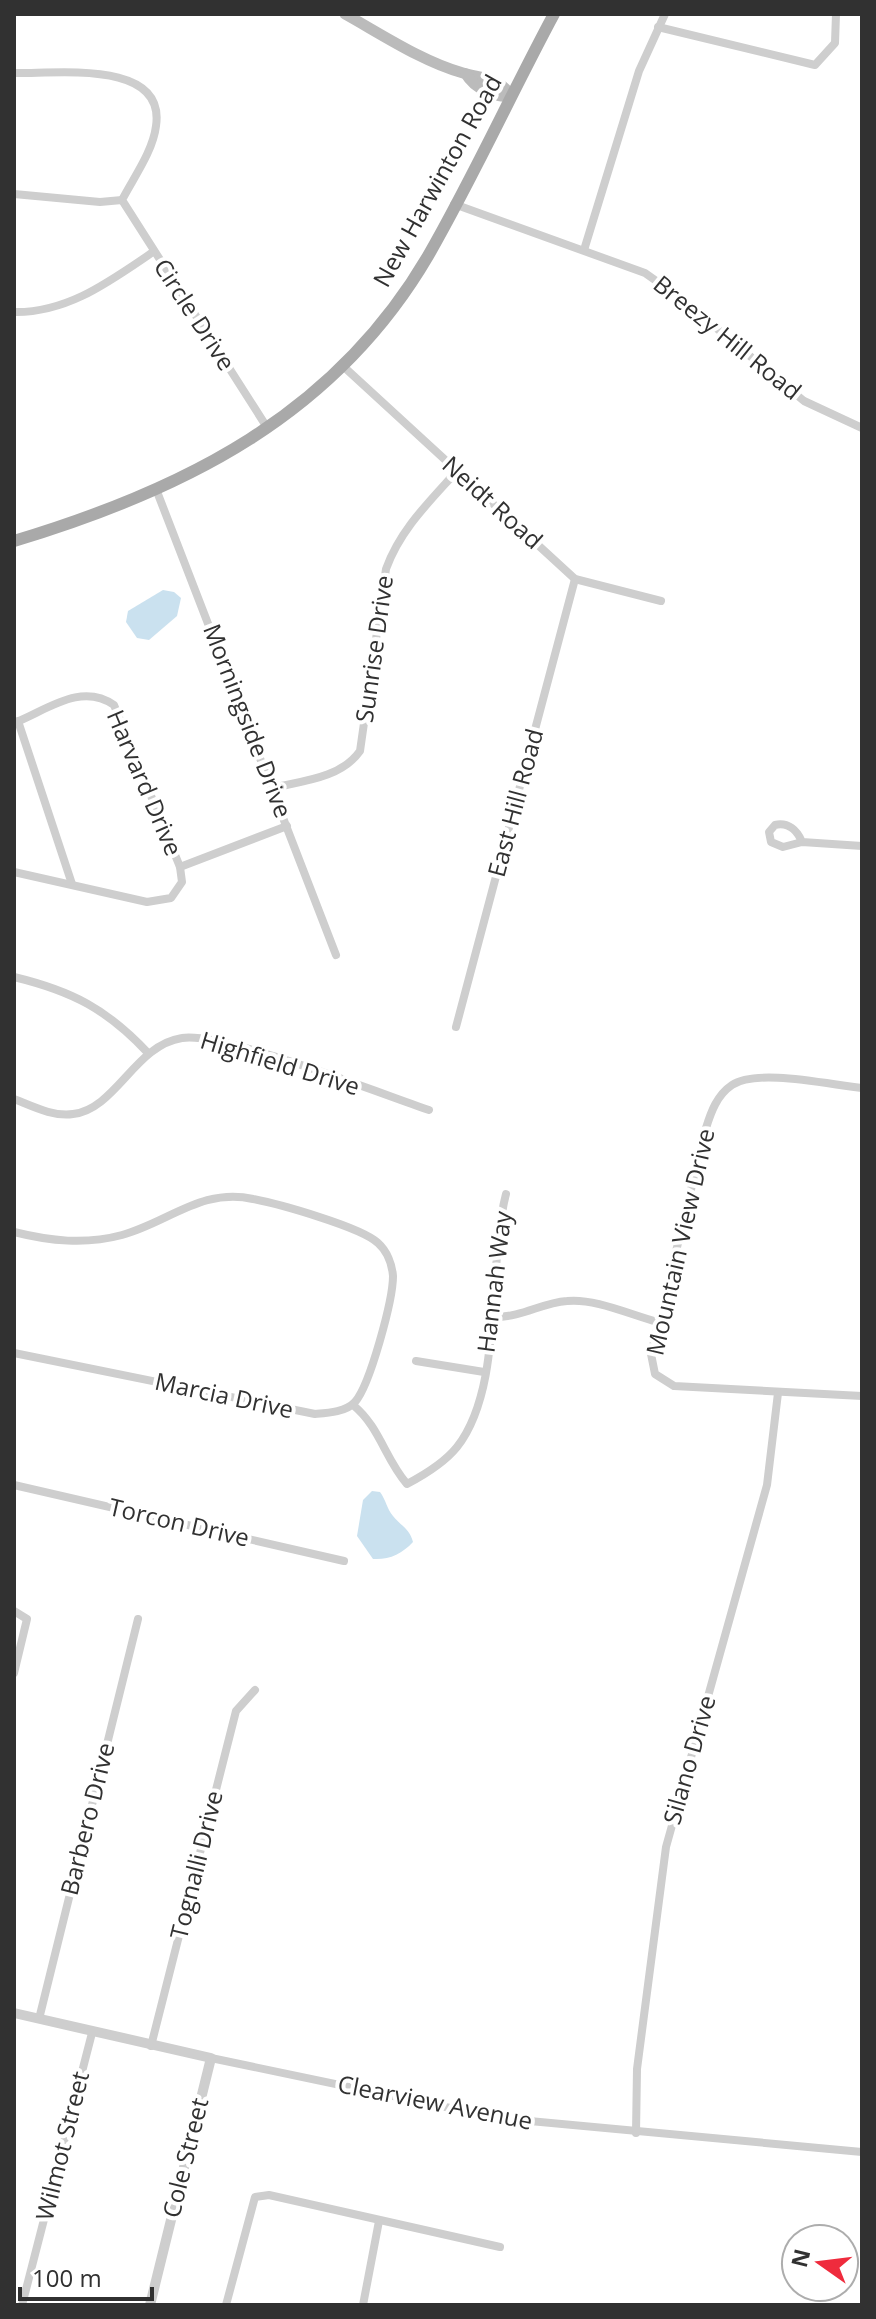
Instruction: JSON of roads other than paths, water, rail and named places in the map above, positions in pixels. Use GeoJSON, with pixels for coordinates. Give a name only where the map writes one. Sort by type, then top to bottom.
{"type":"FeatureCollection","features":[{"type":"Feature","properties":{"kind":"main road"},"geometry":{"type":"LineString","coordinates":[[345,14],[466,74],[479,75],[503,86],[511,96]]}},
{"type":"Feature","properties":{"kind":"main road","name":"New Harwinton Road"},"geometry":{"type":"LineString","coordinates":[[14,541],[62,526],[201,469],[268,429],[344,367],[398,301],[428,256],[554,14]]}},
{"type":"Feature","properties":{"kind":"street"},"geometry":{"type":"LineString","coordinates":[[584,250],[612,151],[665,14]]}},
{"type":"Feature","properties":{"kind":"street"},"geometry":{"type":"LineString","coordinates":[[658,27],[815,65],[835,43],[836,14]]}},
{"type":"Feature","properties":{"kind":"street"},"geometry":{"type":"LineString","coordinates":[[14,73],[114,75],[132,80],[146,90],[157,111],[156,129],[122,200],[100,202],[14,194]]}},
{"type":"Feature","properties":{"kind":"street","name":"Circle Drive"},"geometry":{"type":"LineString","coordinates":[[122,200],[268,429]]}},
{"type":"Feature","properties":{"kind":"street","name":"Breezy Hill Road"},"geometry":{"type":"LineString","coordinates":[[454,204],[645,273],[679,297],[804,401],[862,428]]}},
{"type":"Feature","properties":{"kind":"street"},"geometry":{"type":"LineString","coordinates":[[14,312],[46,310],[70,302],[94,291],[153,252]]}},
{"type":"Feature","properties":{"kind":"street","name":"Neidt Road"},"geometry":{"type":"LineString","coordinates":[[344,367],[575,579],[661,601]]}},
{"type":"Feature","properties":{"kind":"street","name":"Sunrise Drive"},"geometry":{"type":"LineString","coordinates":[[272,788],[330,774],[352,763],[360,751],[386,569],[403,532],[456,472]]}},
{"type":"Feature","properties":{"kind":"street","name":"Morningside Drive"},"geometry":{"type":"LineString","coordinates":[[156,489],[336,955]]}},
{"type":"Feature","properties":{"kind":"street","name":"East Hill Road"},"geometry":{"type":"LineString","coordinates":[[456,1027],[575,579]]}},
{"type":"Feature","properties":{"kind":"street","name":"Harvard Drive"},"geometry":{"type":"LineString","coordinates":[[14,872],[147,902],[171,898],[182,882],[180,867],[114,705],[102,697],[88,694],[71,698],[16,722]]}},
{"type":"Feature","properties":{"kind":"street"},"geometry":{"type":"LineString","coordinates":[[16,722],[72,884]]}},
{"type":"Feature","properties":{"kind":"street"},"geometry":{"type":"LineString","coordinates":[[180,867],[287,826]]}},
{"type":"Feature","properties":{"kind":"street"},"geometry":{"type":"LineString","coordinates":[[802,842],[862,846]]}},
{"type":"Feature","properties":{"kind":"street"},"geometry":{"type":"LineString","coordinates":[[14,977],[60,990],[95,1005],[148,1053]]}},
{"type":"Feature","properties":{"kind":"street","name":"Highfield Drive"},"geometry":{"type":"LineString","coordinates":[[14,1099],[60,1114],[83,1112],[105,1096],[148,1053],[172,1040],[206,1039],[429,1110]]}},
{"type":"Feature","properties":{"kind":"street","name":"Mountain View Drive"},"geometry":{"type":"LineString","coordinates":[[862,1088],[759,1078],[741,1080],[719,1098],[706,1128],[658,1322],[651,1365],[663,1381],[685,1388],[862,1396]]}},
{"type":"Feature","properties":{"kind":"street","name":"Hannah Way"},"geometry":{"type":"LineString","coordinates":[[353,1405],[377,1431],[397,1472],[407,1484],[455,1449],[474,1410],[495,1317],[497,1239],[506,1194]]}},
{"type":"Feature","properties":{"kind":"street"},"geometry":{"type":"LineString","coordinates":[[14,1232],[44,1240],[91,1241],[123,1235],[202,1200],[223,1195],[252,1198],[357,1231],[379,1244],[393,1274],[373,1365],[353,1405]]}},
{"type":"Feature","properties":{"kind":"street"},"geometry":{"type":"LineString","coordinates":[[495,1317],[518,1317],[563,1301],[578,1300],[658,1322]]}},
{"type":"Feature","properties":{"kind":"street","name":"Marcia Drive"},"geometry":{"type":"LineString","coordinates":[[14,1353],[315,1414],[353,1405]]}},
{"type":"Feature","properties":{"kind":"street"},"geometry":{"type":"LineString","coordinates":[[416,1361],[484,1372]]}},
{"type":"Feature","properties":{"kind":"street","name":"Silano Drive"},"geometry":{"type":"LineString","coordinates":[[636,2133],[637,2069],[666,1847],[767,1485],[778,1393]]}},
{"type":"Feature","properties":{"kind":"street","name":"Torcon Drive"},"geometry":{"type":"LineString","coordinates":[[14,1485],[344,1561]]}},
{"type":"Feature","properties":{"kind":"street"},"geometry":{"type":"LineString","coordinates":[[14,1611],[27,1619],[14,1673]]}},
{"type":"Feature","properties":{"kind":"street","name":"Barbero Drive"},"geometry":{"type":"LineString","coordinates":[[39,2019],[138,1619]]}},
{"type":"Feature","properties":{"kind":"street","name":"Tognalli Drive"},"geometry":{"type":"LineString","coordinates":[[151,2046],[236,1711],[255,1690]]}},
{"type":"Feature","properties":{"kind":"street","name":"Clearview Avenue"},"geometry":{"type":"LineString","coordinates":[[14,2013],[151,2046],[498,2118],[862,2152]]}},
{"type":"Feature","properties":{"kind":"street","name":"Wilmot Street"},"geometry":{"type":"LineString","coordinates":[[22,2305],[92,2033]]}},
{"type":"Feature","properties":{"kind":"street","name":"Cole Street"},"geometry":{"type":"LineString","coordinates":[[150,2305],[211,2058]]}},
{"type":"Feature","properties":{"kind":"street"},"geometry":{"type":"LineString","coordinates":[[226,2305],[255,2197],[269,2195],[500,2247]]}},
{"type":"Feature","properties":{"kind":"street"},"geometry":{"type":"LineString","coordinates":[[363,2305],[379,2221]]}},
{"type":"Feature","properties":{"kind":"water"},"geometry":{"type":"Polygon","coordinates":[[[163,590],[174,592],[181,598],[177,616],[149,640],[137,638],[126,622],[128,611],[163,590]]]}},
{"type":"Feature","properties":{"kind":"water"},"geometry":{"type":"Polygon","coordinates":[[[372,1491],[380,1492],[391,1513],[412,1538],[413,1542],[390,1557],[373,1559],[357,1536],[363,1500],[372,1491]]]}}]}
